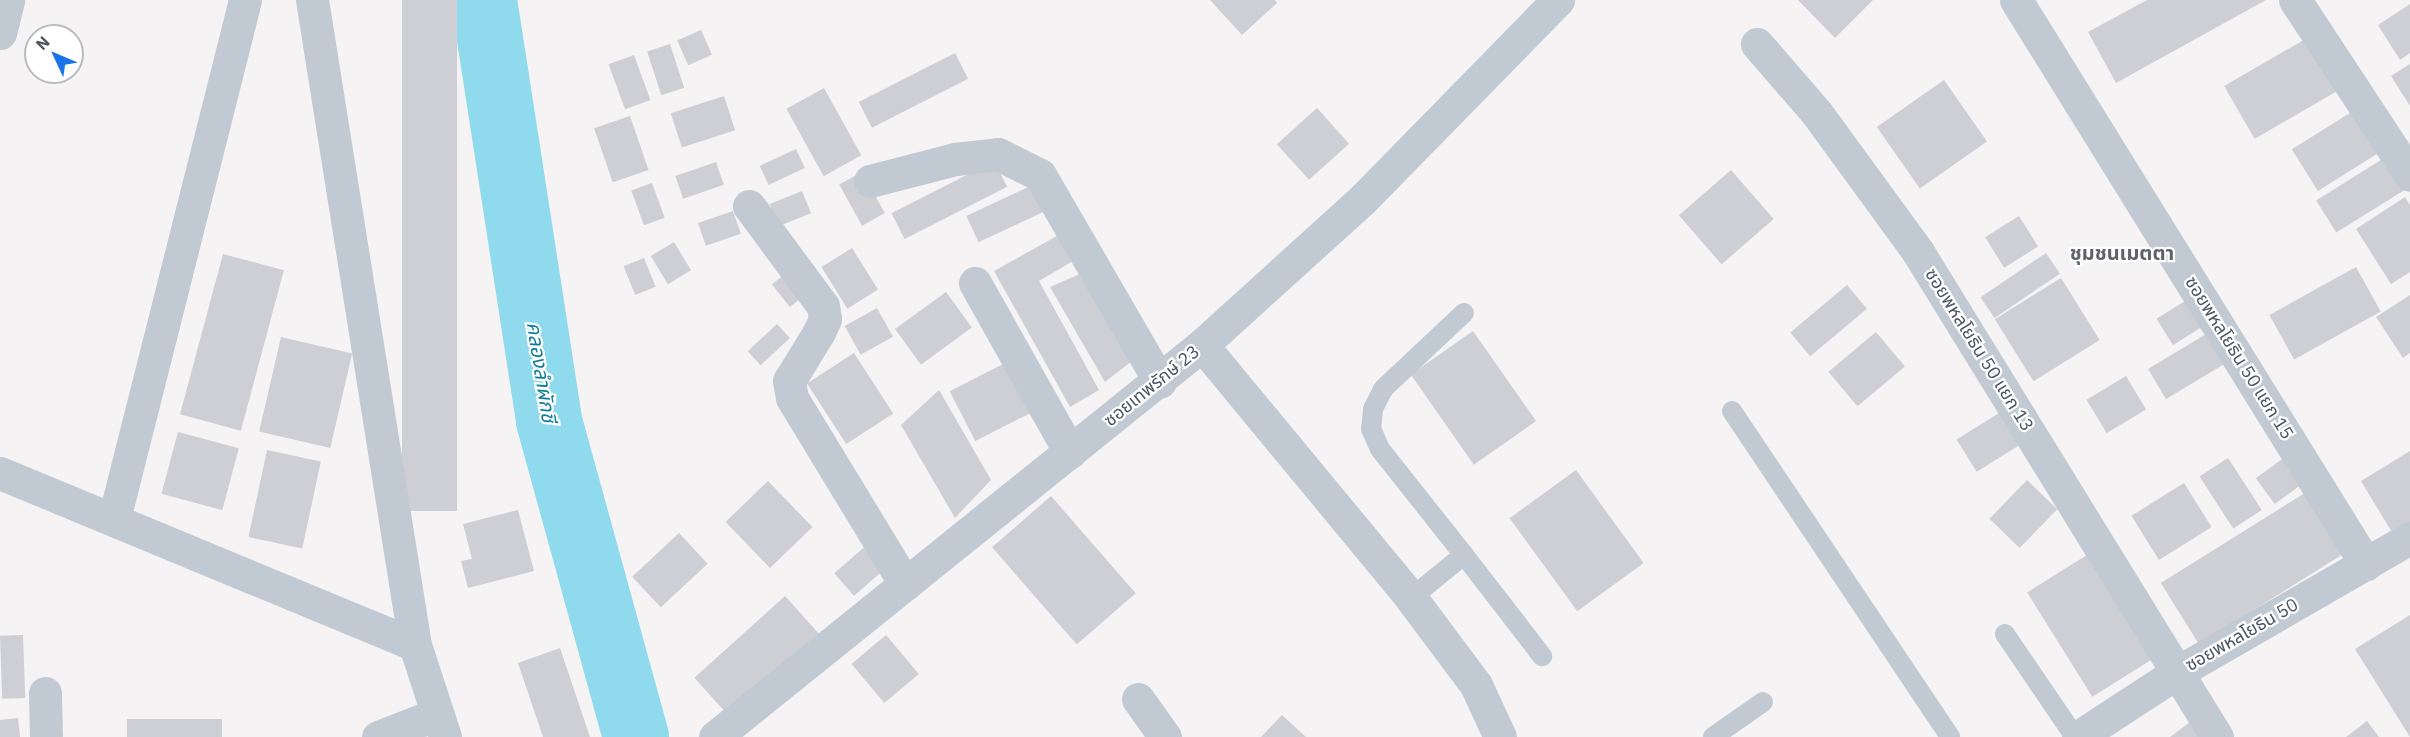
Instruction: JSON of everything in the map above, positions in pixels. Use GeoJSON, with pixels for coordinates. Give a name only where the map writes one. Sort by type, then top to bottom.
{"type":"FeatureCollection","features":[{"type":"Feature","properties":{"kind":"street"},"geometry":{"type":"LineString","coordinates":[[0,33],[8,0]]}},
{"type":"Feature","properties":{"kind":"street"},"geometry":{"type":"LineString","coordinates":[[114,519],[245,0]]}},
{"type":"Feature","properties":{"kind":"street"},"geometry":{"type":"LineString","coordinates":[[312,0],[415,645],[441,725],[378,737]]}},
{"type":"Feature","properties":{"kind":"street","name":"ซอยเทพรักษ์ 23"},"geometry":{"type":"LineString","coordinates":[[715,737],[1160,382],[1363,199],[1558,0]]}},
{"type":"Feature","properties":{"kind":"street","name":"ซอยพหลโยธิน 50 แยก 15"},"geometry":{"type":"LineString","coordinates":[[2016,0],[2366,564]]}},
{"type":"Feature","properties":{"kind":"street"},"geometry":{"type":"LineString","coordinates":[[2295,0],[2410,175]]}},
{"type":"Feature","properties":{"kind":"street","name":"ซอยพหลโยธิน 50 แยก 13"},"geometry":{"type":"LineString","coordinates":[[1756,44],[1816,112],[1918,252],[2217,737]]}},
{"type":"Feature","properties":{"kind":"street"},"geometry":{"type":"LineString","coordinates":[[870,181],[956,159],[998,154],[1040,175],[1160,382]]}},
{"type":"Feature","properties":{"kind":"street"},"geometry":{"type":"LineString","coordinates":[[749,206],[823,306],[825,319],[789,381],[792,398],[905,584]]}},
{"type":"Feature","properties":{"kind":"street"},"geometry":{"type":"LineString","coordinates":[[975,283],[1070,453]]}},
{"type":"Feature","properties":{"kind":"street"},"geometry":{"type":"LineString","coordinates":[[1202,345],[1412,598],[1476,685],[1500,737]]}},
{"type":"Feature","properties":{"kind":"street"},"geometry":{"type":"LineString","coordinates":[[0,473],[415,645]]}},
{"type":"Feature","properties":{"kind":"street","name":"ซอยพหลโยธิน 50"},"geometry":{"type":"LineString","coordinates":[[2076,737],[2176,673],[2410,538]]}},
{"type":"Feature","properties":{"kind":"street"},"geometry":{"type":"LineString","coordinates":[[45,693],[46,737]]}},
{"type":"Feature","properties":{"kind":"street"},"geometry":{"type":"LineString","coordinates":[[1138,699],[1165,737]]}},
{"type":"Feature","properties":{"kind":"lane"},"geometry":{"type":"LineString","coordinates":[[1464,313],[1383,389],[1373,409],[1371,429],[1380,449],[1542,657]]}},
{"type":"Feature","properties":{"kind":"lane"},"geometry":{"type":"LineString","coordinates":[[1732,411],[1950,737]]}},
{"type":"Feature","properties":{"kind":"lane"},"geometry":{"type":"LineString","coordinates":[[1412,598],[1464,555]]}},
{"type":"Feature","properties":{"kind":"lane"},"geometry":{"type":"LineString","coordinates":[[2005,633],[2076,737]]}},
{"type":"Feature","properties":{"kind":"lane"},"geometry":{"type":"LineString","coordinates":[[1713,737],[1763,702]]}},
{"type":"Feature","properties":{"kind":"building"},"geometry":{"type":"Polygon","coordinates":[[[402,0],[457,0],[457,511],[402,511],[402,0]]]}},
{"type":"Feature","properties":{"kind":"building"},"geometry":{"type":"Polygon","coordinates":[[[1210,0],[1275,0],[1277,3],[1242,35],[1210,0]]]}},
{"type":"Feature","properties":{"kind":"building"},"geometry":{"type":"Polygon","coordinates":[[[1798,0],[1873,0],[1835,38],[1798,0]]]}},
{"type":"Feature","properties":{"kind":"building"},"geometry":{"type":"Polygon","coordinates":[[[2147,0],[2266,0],[2116,83],[2088,32],[2147,0]]]}},
{"type":"Feature","properties":{"kind":"building"},"geometry":{"type":"Polygon","coordinates":[[[2410,4],[2410,53],[2400,60],[2378,25],[2410,4]]]}},
{"type":"Feature","properties":{"kind":"building"},"geometry":{"type":"Polygon","coordinates":[[[701,30],[712,55],[688,65],[677,41],[701,30]]]}},
{"type":"Feature","properties":{"kind":"building"},"geometry":{"type":"Polygon","coordinates":[[[2309,37],[2340,90],[2255,139],[2224,86],[2309,37]]]}},
{"type":"Feature","properties":{"kind":"building"},"geometry":{"type":"Polygon","coordinates":[[[670,44],[684,88],[661,95],[647,51],[670,44]]]}},
{"type":"Feature","properties":{"kind":"building"},"geometry":{"type":"Polygon","coordinates":[[[955,53],[968,79],[872,128],[859,102],[955,53]]]}},
{"type":"Feature","properties":{"kind":"building"},"geometry":{"type":"Polygon","coordinates":[[[634,55],[650,100],[625,109],[609,64],[634,55]]]}},
{"type":"Feature","properties":{"kind":"building"},"geometry":{"type":"Polygon","coordinates":[[[2410,64],[2410,106],[2391,76],[2410,64]]]}},
{"type":"Feature","properties":{"kind":"building"},"geometry":{"type":"Polygon","coordinates":[[[1944,80],[1987,141],[1920,188],[1877,127],[1944,80]]]}},
{"type":"Feature","properties":{"kind":"building"},"geometry":{"type":"Polygon","coordinates":[[[824,88],[861,155],[824,176],[786,109],[824,88]]]}},
{"type":"Feature","properties":{"kind":"building"},"geometry":{"type":"Polygon","coordinates":[[[724,96],[735,130],[682,148],[671,113],[724,96]]]}},
{"type":"Feature","properties":{"kind":"building"},"geometry":{"type":"Polygon","coordinates":[[[1317,108],[1349,144],[1309,180],[1277,144],[1317,108]]]}},
{"type":"Feature","properties":{"kind":"building"},"geometry":{"type":"Polygon","coordinates":[[[2358,108],[2384,150],[2318,191],[2292,149],[2358,108]]]}},
{"type":"Feature","properties":{"kind":"building"},"geometry":{"type":"Polygon","coordinates":[[[630,116],[649,170],[613,182],[594,128],[630,116]]]}},
{"type":"Feature","properties":{"kind":"building"},"geometry":{"type":"Polygon","coordinates":[[[796,149],[805,168],[769,185],[760,166],[796,149]]]}},
{"type":"Feature","properties":{"kind":"building"},"geometry":{"type":"Polygon","coordinates":[[[2384,158],[2404,190],[2336,233],[2316,200],[2384,158]]]}},
{"type":"Feature","properties":{"kind":"building"},"geometry":{"type":"Polygon","coordinates":[[[994,161],[1007,187],[905,239],[892,213],[994,161]]]}},
{"type":"Feature","properties":{"kind":"building"},"geometry":{"type":"Polygon","coordinates":[[[716,162],[724,185],[683,199],[675,176],[716,162]]]}},
{"type":"Feature","properties":{"kind":"building"},"geometry":{"type":"Polygon","coordinates":[[[1731,170],[1774,219],[1722,264],[1679,215],[1731,170]]]}},
{"type":"Feature","properties":{"kind":"building"},"geometry":{"type":"Polygon","coordinates":[[[862,172],[885,213],[862,226],[839,185],[862,172]]]}},
{"type":"Feature","properties":{"kind":"building"},"geometry":{"type":"Polygon","coordinates":[[[652,183],[665,218],[644,225],[631,191],[652,183]]]}},
{"type":"Feature","properties":{"kind":"building"},"geometry":{"type":"Polygon","coordinates":[[[1037,183],[1049,209],[979,242],[966,216],[1037,183]]]}},
{"type":"Feature","properties":{"kind":"building"},"geometry":{"type":"Polygon","coordinates":[[[802,191],[811,213],[779,226],[770,204],[802,191]]]}},
{"type":"Feature","properties":{"kind":"building"},"geometry":{"type":"Polygon","coordinates":[[[2405,197],[2410,205],[2410,272],[2391,284],[2356,229],[2405,197]]]}},
{"type":"Feature","properties":{"kind":"building"},"geometry":{"type":"Polygon","coordinates":[[[733,211],[741,234],[706,246],[698,223],[733,211]]]}},
{"type":"Feature","properties":{"kind":"building"},"geometry":{"type":"Polygon","coordinates":[[[2019,216],[2038,247],[2004,268],[1985,237],[2019,216]]]}},
{"type":"Feature","properties":{"kind":"building"},"geometry":{"type":"Polygon","coordinates":[[[1064,232],[1078,258],[1039,281],[1099,390],[1070,407],[994,271],[1064,232]]]}},
{"type":"Feature","properties":{"kind":"building"},"geometry":{"type":"Polygon","coordinates":[[[674,242],[691,270],[668,284],[651,256],[674,242]]]}},
{"type":"Feature","properties":{"kind":"building"},"geometry":{"type":"Polygon","coordinates":[[[852,248],[878,290],[847,309],[821,267],[852,248]]]}},
{"type":"Feature","properties":{"kind":"building"},"geometry":{"type":"Polygon","coordinates":[[[2046,253],[2060,274],[1994,318],[1981,297],[2046,253]]]}},
{"type":"Feature","properties":{"kind":"building"},"geometry":{"type":"Polygon","coordinates":[[[223,254],[284,270],[241,431],[180,414],[223,254]]]}},
{"type":"Feature","properties":{"kind":"building"},"geometry":{"type":"Polygon","coordinates":[[[644,258],[656,287],[635,295],[624,266],[644,258]]]}},
{"type":"Feature","properties":{"kind":"building"},"geometry":{"type":"Polygon","coordinates":[[[2356,267],[2381,312],[2294,360],[2269,315],[2356,267]]]}},
{"type":"Feature","properties":{"kind":"building"},"geometry":{"type":"Polygon","coordinates":[[[790,270],[808,293],[790,307],[772,284],[790,270]]]}},
{"type":"Feature","properties":{"kind":"building"},"geometry":{"type":"Polygon","coordinates":[[[1082,273],[1137,357],[1105,382],[1050,287],[1082,273]]]}},
{"type":"Feature","properties":{"kind":"building"},"geometry":{"type":"Polygon","coordinates":[[[2061,278],[2100,340],[2034,381],[1995,319],[2061,278]]]}},
{"type":"Feature","properties":{"kind":"building"},"geometry":{"type":"Polygon","coordinates":[[[1847,285],[1867,309],[1810,356],[1790,333],[1847,285]]]}},
{"type":"Feature","properties":{"kind":"building"},"geometry":{"type":"Polygon","coordinates":[[[946,292],[972,328],[921,365],[895,329],[946,292]]]}},
{"type":"Feature","properties":{"kind":"building"},"geometry":{"type":"Polygon","coordinates":[[[2410,295],[2410,353],[2403,358],[2376,317],[2410,295]]]}},
{"type":"Feature","properties":{"kind":"building"},"geometry":{"type":"Polygon","coordinates":[[[2193,296],[2209,322],[2173,345],[2157,319],[2193,296]]]}},
{"type":"Feature","properties":{"kind":"building"},"geometry":{"type":"Polygon","coordinates":[[[877,308],[893,337],[861,355],[845,326],[877,308]]]}},
{"type":"Feature","properties":{"kind":"building"},"geometry":{"type":"Polygon","coordinates":[[[777,324],[790,338],[761,365],[748,351],[777,324]]]}},
{"type":"Feature","properties":{"kind":"building"},"geometry":{"type":"Polygon","coordinates":[[[1473,331],[1536,421],[1474,465],[1411,375],[1473,331]]]}},
{"type":"Feature","properties":{"kind":"building"},"geometry":{"type":"Polygon","coordinates":[[[1876,332],[1905,366],[1857,406],[1829,372],[1876,332]]]}},
{"type":"Feature","properties":{"kind":"building"},"geometry":{"type":"Polygon","coordinates":[[[2208,333],[2226,363],[2166,399],[2148,369],[2208,333]]]}},
{"type":"Feature","properties":{"kind":"building"},"geometry":{"type":"Polygon","coordinates":[[[281,337],[352,353],[330,448],[259,432],[281,337]]]}},
{"type":"Feature","properties":{"kind":"building"},"geometry":{"type":"Polygon","coordinates":[[[854,353],[893,413],[846,444],[807,383],[854,353]]]}},
{"type":"Feature","properties":{"kind":"building"},"geometry":{"type":"Polygon","coordinates":[[[1005,363],[1030,413],[975,441],[950,391],[1005,363]]]}},
{"type":"Feature","properties":{"kind":"building"},"geometry":{"type":"Polygon","coordinates":[[[2126,376],[2146,409],[2107,433],[2087,400],[2126,376]]]}},
{"type":"Feature","properties":{"kind":"building"},"geometry":{"type":"Polygon","coordinates":[[[939,390],[991,480],[955,518],[901,425],[939,390]]]}},
{"type":"Feature","properties":{"kind":"building"},"geometry":{"type":"Polygon","coordinates":[[[1999,413],[2019,445],[1977,472],[1957,439],[1999,413]]]}},
{"type":"Feature","properties":{"kind":"building"},"geometry":{"type":"Polygon","coordinates":[[[178,432],[239,448],[222,510],[161,494],[178,432]]]}},
{"type":"Feature","properties":{"kind":"building"},"geometry":{"type":"Polygon","coordinates":[[[267,450],[321,461],[302,548],[248,537],[267,450]]]}},
{"type":"Feature","properties":{"kind":"building"},"geometry":{"type":"Polygon","coordinates":[[[2410,451],[2410,523],[2393,534],[2361,481],[2410,451]]]}},
{"type":"Feature","properties":{"kind":"building"},"geometry":{"type":"Polygon","coordinates":[[[2285,457],[2304,483],[2275,504],[2256,478],[2285,457]]]}},
{"type":"Feature","properties":{"kind":"building"},"geometry":{"type":"Polygon","coordinates":[[[2228,458],[2262,510],[2233,529],[2199,477],[2228,458]]]}},
{"type":"Feature","properties":{"kind":"building"},"geometry":{"type":"Polygon","coordinates":[[[1576,470],[1644,563],[1577,611],[1510,518],[1576,470]]]}},
{"type":"Feature","properties":{"kind":"building"},"geometry":{"type":"Polygon","coordinates":[[[2027,480],[2057,509],[2020,548],[1989,519],[2027,480]]]}},
{"type":"Feature","properties":{"kind":"building"},"geometry":{"type":"Polygon","coordinates":[[[768,481],[812,527],[770,568],[726,522],[768,481]]]}},
{"type":"Feature","properties":{"kind":"building"},"geometry":{"type":"Polygon","coordinates":[[[2184,483],[2212,527],[2159,560],[2131,516],[2184,483]]]}},
{"type":"Feature","properties":{"kind":"building"},"geometry":{"type":"Polygon","coordinates":[[[2305,493],[2343,554],[2199,644],[2161,583],[2305,493]]]}},
{"type":"Feature","properties":{"kind":"building"},"geometry":{"type":"Polygon","coordinates":[[[1051,496],[1136,593],[1077,645],[992,547],[1051,496]]]}},
{"type":"Feature","properties":{"kind":"building"},"geometry":{"type":"Polygon","coordinates":[[[518,510],[534,571],[468,588],[461,561],[472,559],[463,524],[518,510]]]}},
{"type":"Feature","properties":{"kind":"building"},"geometry":{"type":"Polygon","coordinates":[[[679,533],[708,564],[661,607],[632,577],[679,533]]]}},
{"type":"Feature","properties":{"kind":"building"},"geometry":{"type":"Polygon","coordinates":[[[869,543],[889,566],[854,596],[834,573],[869,543]]]}},
{"type":"Feature","properties":{"kind":"building"},"geometry":{"type":"Polygon","coordinates":[[[2095,550],[2160,654],[2092,697],[2027,592],[2095,550]]]}},
{"type":"Feature","properties":{"kind":"building"},"geometry":{"type":"Polygon","coordinates":[[[785,596],[820,635],[729,716],[694,678],[785,596]]]}},
{"type":"Feature","properties":{"kind":"building"},"geometry":{"type":"Polygon","coordinates":[[[2410,615],[2410,737],[2355,649],[2410,615]]]}},
{"type":"Feature","properties":{"kind":"building"},"geometry":{"type":"Polygon","coordinates":[[[23,635],[25,698],[2,699],[0,636],[23,635]]]}},
{"type":"Feature","properties":{"kind":"building"},"geometry":{"type":"Polygon","coordinates":[[[886,635],[919,674],[884,703],[852,664],[886,635]]]}},
{"type":"Feature","properties":{"kind":"building"},"geometry":{"type":"Polygon","coordinates":[[[560,648],[590,737],[543,737],[518,663],[560,648]]]}},
{"type":"Feature","properties":{"kind":"building"},"geometry":{"type":"Polygon","coordinates":[[[1282,715],[1306,737],[1261,737],[1282,715]]]}},
{"type":"Feature","properties":{"kind":"building"},"geometry":{"type":"Polygon","coordinates":[[[2197,717],[2211,737],[2170,737],[2197,717]]]}},
{"type":"Feature","properties":{"kind":"building"},"geometry":{"type":"Polygon","coordinates":[[[18,718],[20,737],[0,737],[0,720],[18,718]]]}},
{"type":"Feature","properties":{"kind":"building"},"geometry":{"type":"Polygon","coordinates":[[[127,719],[222,719],[222,737],[127,737],[127,719]]]}},
{"type":"Feature","properties":{"kind":"building"},"geometry":{"type":"Polygon","coordinates":[[[2367,721],[2379,737],[2346,737],[2367,721]]]}},
{"type":"Feature","properties":{"kind":"waterway","name":"คลองลำผักชี"},"geometry":{"type":"LineString","coordinates":[[484,0],[549,421],[636,737]]}},
{"type":"Feature","properties":{"kind":"district","name":"ชุมชนเมตตา"},"geometry":{"type":"Point","coordinates":[2122,252]}}]}
